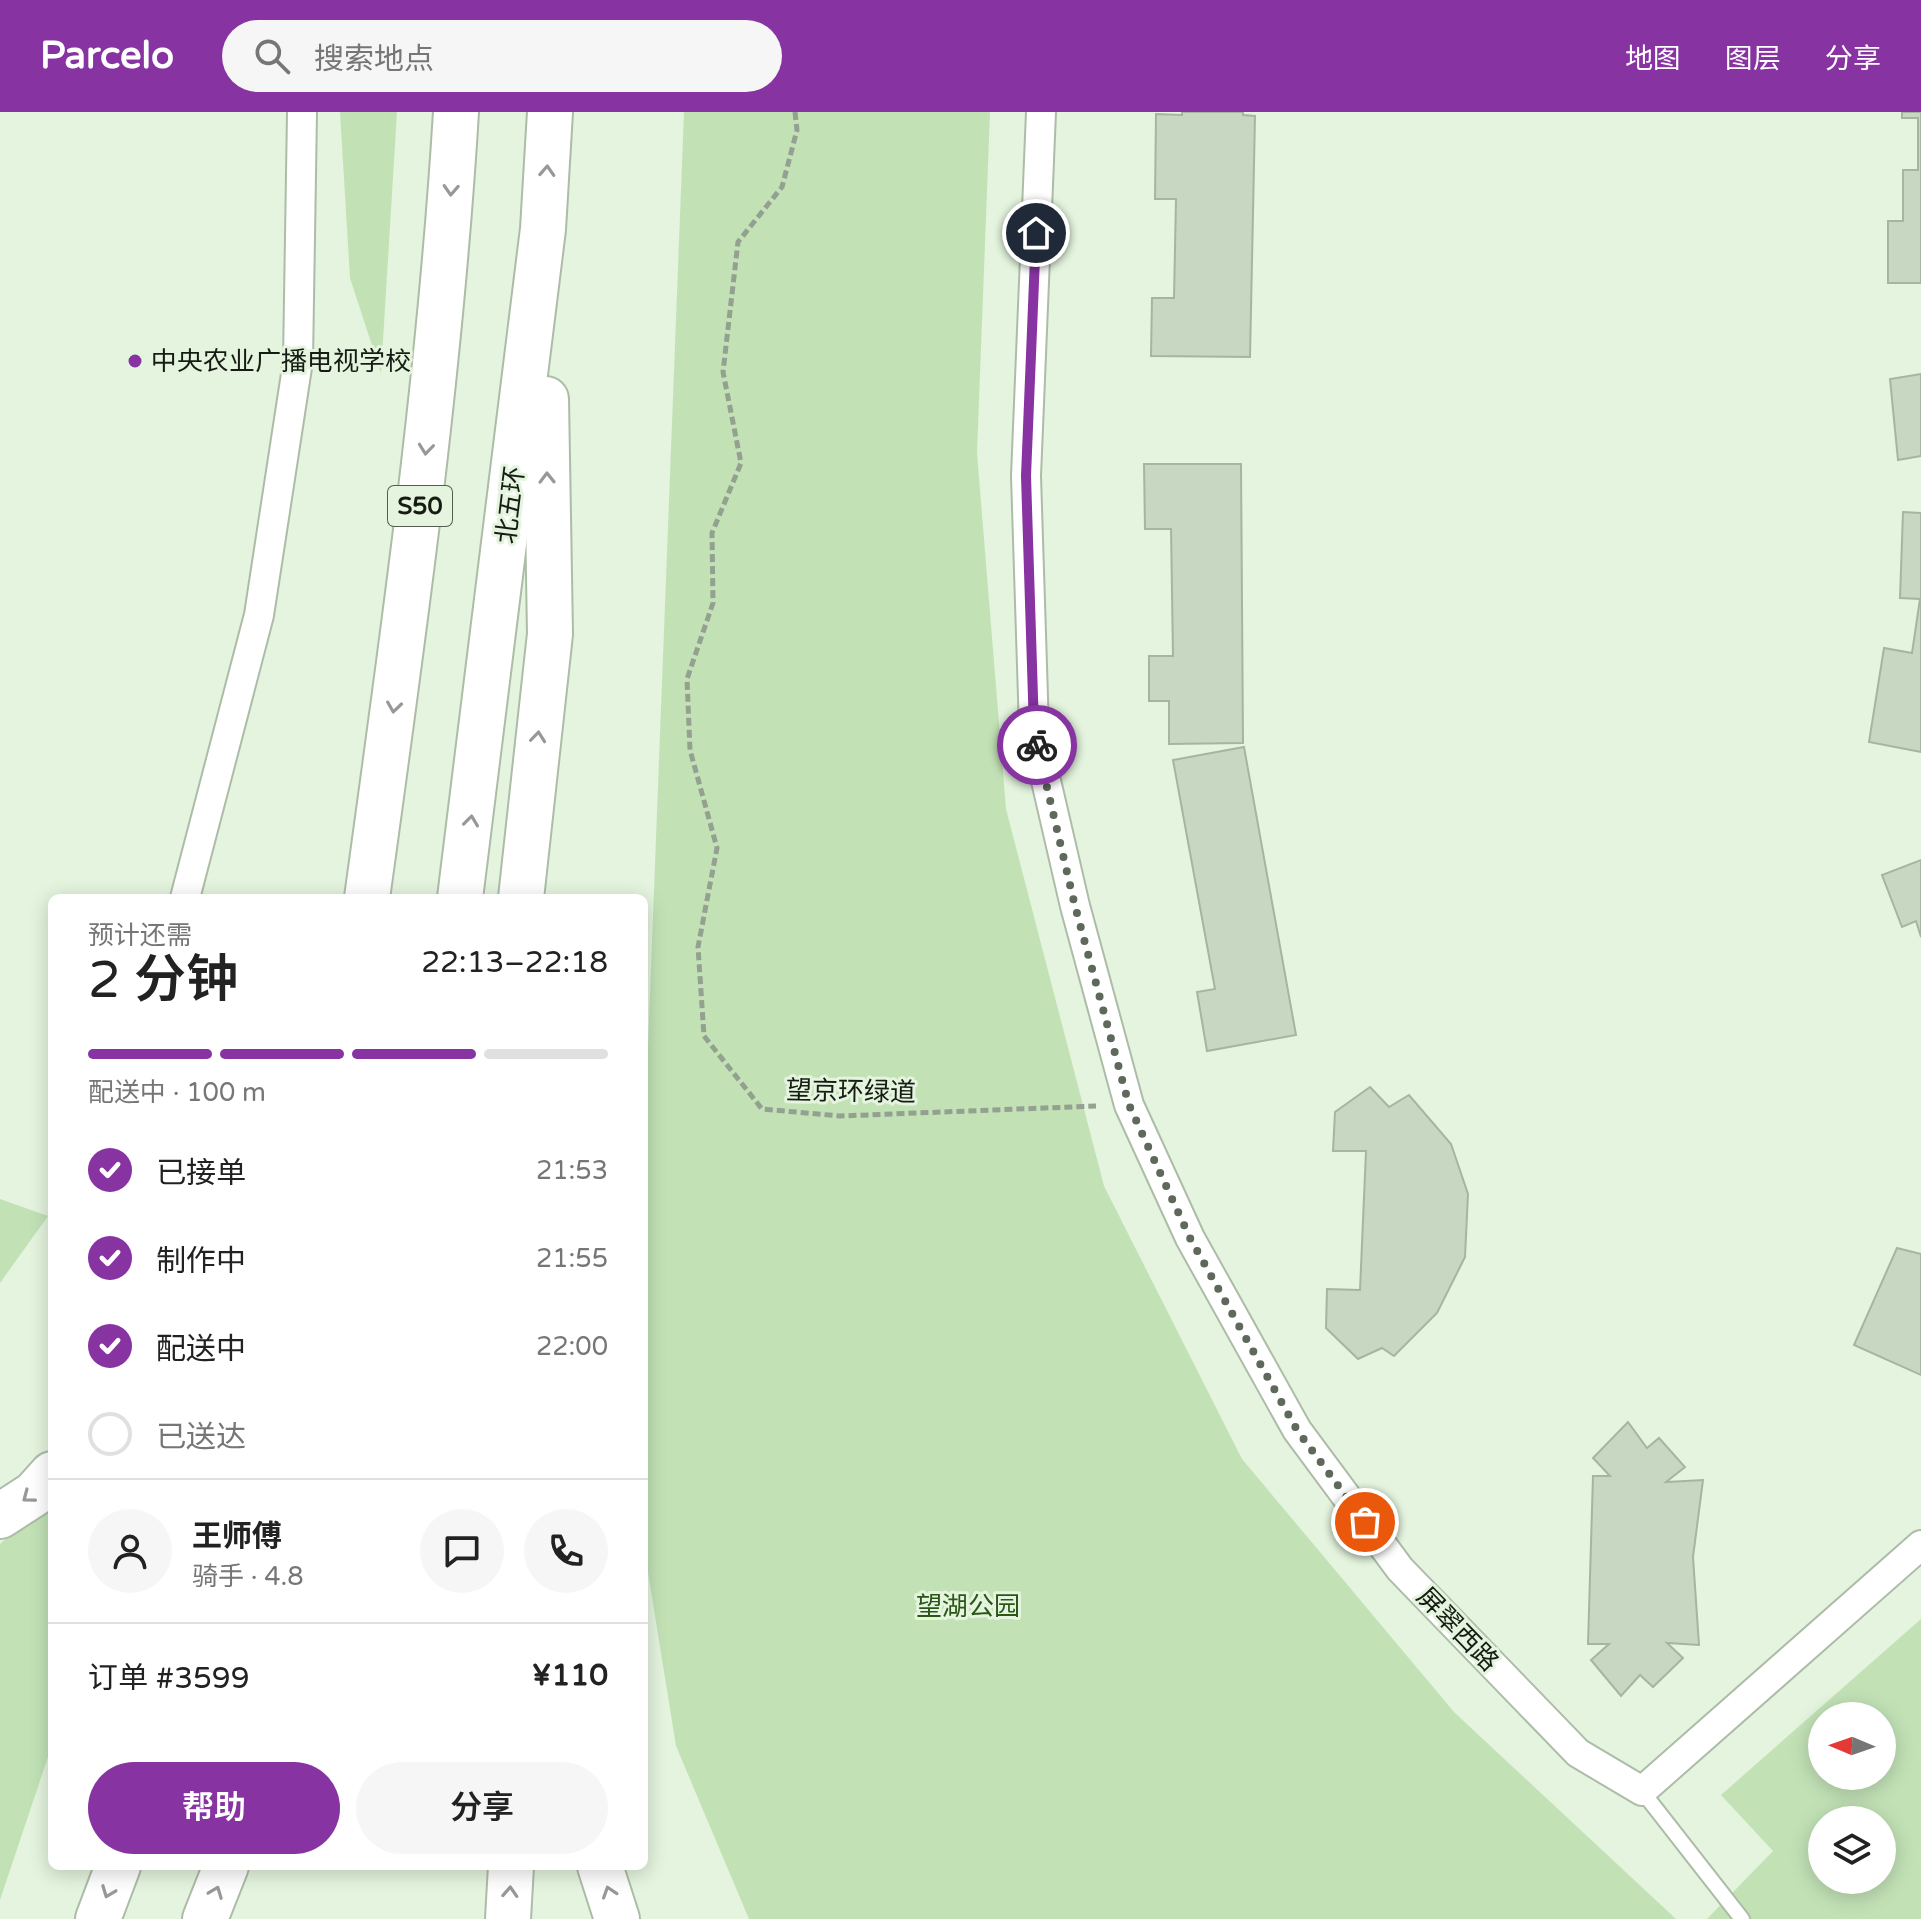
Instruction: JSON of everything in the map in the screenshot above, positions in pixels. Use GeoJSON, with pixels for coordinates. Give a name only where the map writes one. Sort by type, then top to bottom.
{"type":"FeatureCollection","features":[{"type":"Feature","properties":{"kind":"highway","name":"S50"},"geometry":{"type":"LineString","coordinates":[[368,894],[413,562],[447,262],[456,112]]}},
{"type":"Feature","properties":{"kind":"highway","name":"北五环"},"geometry":{"type":"LineString","coordinates":[[460,894],[543,229],[550,112]]}},
{"type":"Feature","properties":{"kind":"highway"},"geometry":{"type":"LineString","coordinates":[[521,894],[550,634],[543,229]]}},
{"type":"Feature","properties":{"kind":"highway"},"geometry":{"type":"LineString","coordinates":[[0,1516],[34,1494],[48,1478]]}},
{"type":"Feature","properties":{"kind":"highway"},"geometry":{"type":"LineString","coordinates":[[98,1919],[116,1870]]}},
{"type":"Feature","properties":{"kind":"highway"},"geometry":{"type":"LineString","coordinates":[[205,1919],[224,1870]]}},
{"type":"Feature","properties":{"kind":"highway"},"geometry":{"type":"LineString","coordinates":[[508,1919],[511,1870]]}},
{"type":"Feature","properties":{"kind":"highway"},"geometry":{"type":"LineString","coordinates":[[601,1870],[617,1919]]}},
{"type":"Feature","properties":{"kind":"street"},"geometry":{"type":"LineString","coordinates":[[186,894],[259,615],[298,361],[302,112]]}},
{"type":"Feature","properties":{"kind":"street","name":"屏翠西路"},"geometry":{"type":"LineString","coordinates":[[1041,112],[1026,476],[1034,729],[1075,906],[1129,1105],[1190,1238],[1297,1430],[1400,1569],[1578,1753],[1642,1791]]}},
{"type":"Feature","properties":{"kind":"street"},"geometry":{"type":"LineString","coordinates":[[1642,1791],[1921,1545]]}},
{"type":"Feature","properties":{"kind":"lane"},"geometry":{"type":"LineString","coordinates":[[1642,1791],[1742,1919]]}},
{"type":"Feature","properties":{"kind":"path","name":"望京环绿道"},"geometry":{"type":"LineString","coordinates":[[795,112],[797,130],[782,187],[738,242],[723,372],[741,463],[712,533],[713,603],[687,679],[690,750],[717,848],[698,947],[704,1036],[762,1109],[840,1116],[1129,1105]]}},
{"type":"Feature","properties":{"kind":"green space"},"geometry":{"type":"Polygon","coordinates":[[[340,112],[397,112],[381,373],[350,278],[340,112]]]}},
{"type":"Feature","properties":{"kind":"green space","name":"望湖公园"},"geometry":{"type":"Polygon","coordinates":[[[684,112],[990,112],[977,453],[1006,809],[1104,1186],[1242,1459],[1454,1712],[1676,1919],[749,1919],[676,1746],[648,1572],[648,1046],[684,112]]]}},
{"type":"Feature","properties":{"kind":"green space"},"geometry":{"type":"Polygon","coordinates":[[[0,1199],[48,1216],[0,1283],[0,1199]]]}},
{"type":"Feature","properties":{"kind":"green space"},"geometry":{"type":"Polygon","coordinates":[[[48,1501],[48,1757],[0,1900],[0,1544],[48,1501]]]}},
{"type":"Feature","properties":{"kind":"green space"},"geometry":{"type":"Polygon","coordinates":[[[1921,1619],[1921,1919],[1707,1919],[1773,1851],[1721,1795],[1808,1718],[1808,1790],[1896,1790],[1896,1702],[1827,1702],[1921,1619]]]}},
{"type":"Feature","properties":{"kind":"building"},"geometry":{"type":"Polygon","coordinates":[[[1182,112],[1243,112],[1243,115],[1255,116],[1250,357],[1151,356],[1152,298],[1174,298],[1176,199],[1155,199],[1156,114],[1182,115],[1182,112]]]}},
{"type":"Feature","properties":{"kind":"building"},"geometry":{"type":"Polygon","coordinates":[[[1902,112],[1921,112],[1921,283],[1888,283],[1888,221],[1903,221],[1903,170],[1918,170],[1918,118],[1902,118],[1902,112]]]}},
{"type":"Feature","properties":{"kind":"building"},"geometry":{"type":"Polygon","coordinates":[[[1921,374],[1921,456],[1898,460],[1890,379],[1921,374]]]}},
{"type":"Feature","properties":{"kind":"building"},"geometry":{"type":"Polygon","coordinates":[[[1144,464],[1241,464],[1243,743],[1169,744],[1169,701],[1149,701],[1149,656],[1173,656],[1171,529],[1145,529],[1144,464]]]}},
{"type":"Feature","properties":{"kind":"building"},"geometry":{"type":"Polygon","coordinates":[[[1903,512],[1921,513],[1921,752],[1869,742],[1884,648],[1912,653],[1920,599],[1900,598],[1903,512]]]}},
{"type":"Feature","properties":{"kind":"building"},"geometry":{"type":"Polygon","coordinates":[[[1244,747],[1296,1035],[1207,1051],[1197,992],[1215,989],[1173,760],[1244,747]]]}},
{"type":"Feature","properties":{"kind":"building"},"geometry":{"type":"Polygon","coordinates":[[[1921,860],[1921,937],[1916,921],[1902,927],[1882,875],[1921,860]]]}},
{"type":"Feature","properties":{"kind":"building"},"geometry":{"type":"Polygon","coordinates":[[[1370,1087],[1389,1107],[1409,1095],[1451,1144],[1468,1194],[1465,1257],[1437,1313],[1394,1356],[1382,1348],[1358,1359],[1326,1328],[1327,1289],[1360,1290],[1366,1151],[1333,1151],[1335,1112],[1370,1087]]]}},
{"type":"Feature","properties":{"kind":"building"},"geometry":{"type":"Polygon","coordinates":[[[1897,1248],[1921,1254],[1921,1375],[1854,1345],[1897,1248]]]}},
{"type":"Feature","properties":{"kind":"building"},"geometry":{"type":"Polygon","coordinates":[[[1628,1422],[1647,1448],[1659,1438],[1685,1467],[1666,1482],[1703,1480],[1693,1557],[1699,1645],[1667,1643],[1683,1658],[1653,1687],[1640,1675],[1621,1696],[1591,1660],[1609,1644],[1588,1644],[1593,1476],[1610,1476],[1593,1458],[1628,1422]]]}},
{"type":"Feature","properties":{"kind":"way so far"},"geometry":{"type":"LineString","coordinates":[[1037,745],[1075,906],[1129,1105],[1190,1238],[1297,1430],[1365,1522]]}},
{"type":"Feature","properties":{"kind":"place","name":"中央农业广播电视学校"},"geometry":{"type":"Point","coordinates":[135,361]}},
{"type":"Feature","properties":{"kind":"route"},"geometry":{"type":"LineString","coordinates":[[1036,233],[1026,476],[1037,745]]}}]}
